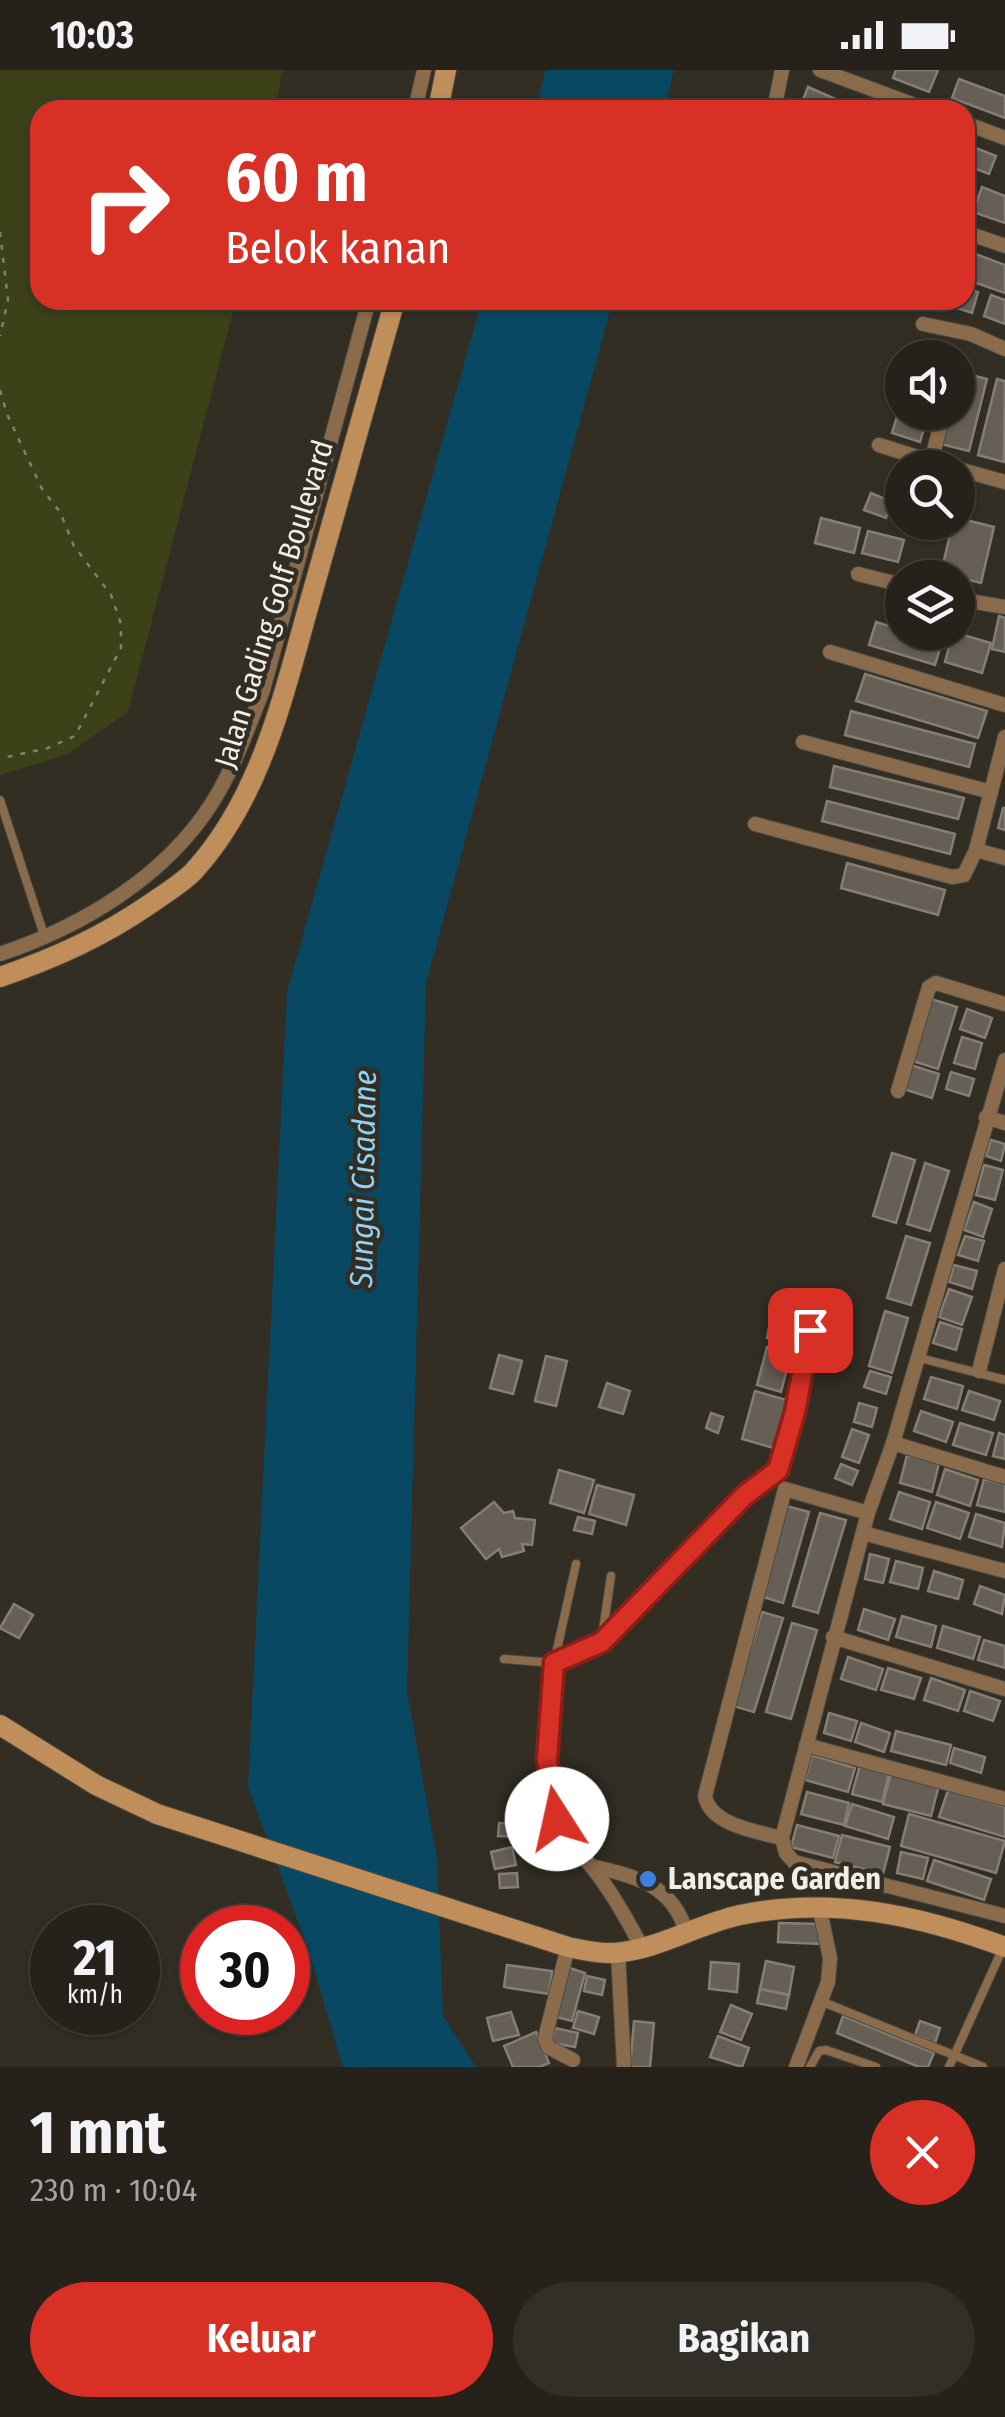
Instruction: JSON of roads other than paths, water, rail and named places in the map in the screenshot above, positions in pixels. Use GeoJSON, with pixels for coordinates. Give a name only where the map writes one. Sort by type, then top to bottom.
{"type":"FeatureCollection","features":[{"type":"Feature","properties":{"kind":"main road"},"geometry":{"type":"LineString","coordinates":[[440,100],[446,70]]}},
{"type":"Feature","properties":{"kind":"main road","name":"Jalan Gading Golf Boulevard"},"geometry":{"type":"LineString","coordinates":[[0,977],[111,931],[190,874],[220,839],[272,734],[392,310]]}},
{"type":"Feature","properties":{"kind":"main road"},"geometry":{"type":"LineString","coordinates":[[0,1725],[96,1785],[156,1814],[560,1945],[618,1952],[737,1916],[819,1906],[934,1922],[1004,1946]]}},
{"type":"Feature","properties":{"kind":"street"},"geometry":{"type":"LineString","coordinates":[[417,100],[424,70]]}},
{"type":"Feature","properties":{"kind":"street"},"geometry":{"type":"LineString","coordinates":[[776,100],[782,70]]}},
{"type":"Feature","properties":{"kind":"street"},"geometry":{"type":"LineString","coordinates":[[820,70],[901,100]]}},
{"type":"Feature","properties":{"kind":"street"},"geometry":{"type":"LineString","coordinates":[[975,128],[1005,138]]}},
{"type":"Feature","properties":{"kind":"street"},"geometry":{"type":"LineString","coordinates":[[975,236],[1005,246]]}},
{"type":"Feature","properties":{"kind":"street","name":"Jalan Gading Golf Boulevard"},"geometry":{"type":"LineString","coordinates":[[0,954],[46,938],[104,904],[168,858],[211,804],[263,690],[366,310]]}},
{"type":"Feature","properties":{"kind":"street"},"geometry":{"type":"LineString","coordinates":[[923,324],[972,334],[1005,349]]}},
{"type":"Feature","properties":{"kind":"street"},"geometry":{"type":"LineString","coordinates":[[879,445],[895,450]]}},
{"type":"Feature","properties":{"kind":"street"},"geometry":{"type":"LineString","coordinates":[[975,474],[1005,482]]}},
{"type":"Feature","properties":{"kind":"street"},"geometry":{"type":"LineString","coordinates":[[858,574],[885,581]]}},
{"type":"Feature","properties":{"kind":"street"},"geometry":{"type":"LineString","coordinates":[[975,603],[1005,607]]}},
{"type":"Feature","properties":{"kind":"street"},"geometry":{"type":"LineString","coordinates":[[830,652],[1005,705]]}},
{"type":"Feature","properties":{"kind":"street"},"geometry":{"type":"LineString","coordinates":[[755,824],[952,877],[964,875],[976,850],[1004,741]]}},
{"type":"Feature","properties":{"kind":"street"},"geometry":{"type":"LineString","coordinates":[[803,742],[990,792]]}},
{"type":"Feature","properties":{"kind":"street"},"geometry":{"type":"LineString","coordinates":[[976,850],[1005,858]]}},
{"type":"Feature","properties":{"kind":"street"},"geometry":{"type":"LineString","coordinates":[[898,1091],[928,986],[936,983],[1005,1004]]}},
{"type":"Feature","properties":{"kind":"street"},"geometry":{"type":"LineString","coordinates":[[1005,1060],[868,1513],[782,1838],[786,1853],[794,1862],[1005,1916]]}},
{"type":"Feature","properties":{"kind":"street"},"geometry":{"type":"LineString","coordinates":[[986,1117],[1005,1123]]}},
{"type":"Feature","properties":{"kind":"street"},"geometry":{"type":"LineString","coordinates":[[978,1371],[1005,1269]]}},
{"type":"Feature","properties":{"kind":"street"},"geometry":{"type":"LineString","coordinates":[[641,1946],[625,1914],[564,1836],[551,1792],[547,1760],[554,1663],[602,1642],[744,1496],[778,1470],[795,1412],[810,1330]]}},
{"type":"Feature","properties":{"kind":"street"},"geometry":{"type":"LineString","coordinates":[[892,1443],[1005,1477]]}},
{"type":"Feature","properties":{"kind":"street"},"geometry":{"type":"LineString","coordinates":[[782,1838],[741,1827],[712,1812],[705,1796],[785,1489],[868,1513]]}},
{"type":"Feature","properties":{"kind":"street"},"geometry":{"type":"LineString","coordinates":[[863,1533],[1005,1571]]}},
{"type":"Feature","properties":{"kind":"street"},"geometry":{"type":"LineString","coordinates":[[833,1638],[1005,1688]]}},
{"type":"Feature","properties":{"kind":"street"},"geometry":{"type":"LineString","coordinates":[[806,1745],[1005,1800]]}},
{"type":"Feature","properties":{"kind":"street"},"geometry":{"type":"LineString","coordinates":[[591,1866],[621,1873],[664,1894],[676,1904],[686,1932]]}},
{"type":"Feature","properties":{"kind":"street"},"geometry":{"type":"LineString","coordinates":[[796,2067],[823,2002],[830,1958],[819,1906]]}},
{"type":"Feature","properties":{"kind":"street"},"geometry":{"type":"LineString","coordinates":[[560,1945],[545,2038],[548,2047],[573,2060]]}},
{"type":"Feature","properties":{"kind":"street"},"geometry":{"type":"LineString","coordinates":[[618,1952],[624,2067]]}},
{"type":"Feature","properties":{"kind":"lane"},"geometry":{"type":"LineString","coordinates":[[0,800],[46,938]]}},
{"type":"Feature","properties":{"kind":"lane"},"geometry":{"type":"LineString","coordinates":[[916,1357],[1005,1380]]}},
{"type":"Feature","properties":{"kind":"lane"},"geometry":{"type":"LineString","coordinates":[[504,1659],[554,1663],[576,1564]]}},
{"type":"Feature","properties":{"kind":"lane"},"geometry":{"type":"LineString","coordinates":[[602,1642],[612,1576]]}},
{"type":"Feature","properties":{"kind":"lane"},"geometry":{"type":"LineString","coordinates":[[950,2067],[1004,1946]]}},
{"type":"Feature","properties":{"kind":"lane"},"geometry":{"type":"LineString","coordinates":[[823,2002],[983,2067]]}},
{"type":"Feature","properties":{"kind":"lane"},"geometry":{"type":"LineString","coordinates":[[810,2067],[814,2055],[826,2050],[876,2067]]}},
{"type":"Feature","properties":{"kind":"water"},"geometry":{"type":"Polygon","coordinates":[[[546,70],[674,70],[666,100],[538,100],[546,70]]]}},
{"type":"Feature","properties":{"kind":"water","name":"Sungai Cisadane"},"geometry":{"type":"Polygon","coordinates":[[[479,310],[610,310],[426,983],[407,1691],[437,1859],[443,2016],[476,2067],[343,2067],[310,1956],[310,1905],[292,1905],[248,1787],[287,992],[479,310]]]}},
{"type":"Feature","properties":{"kind":"place","name":"Lanscape Garden"},"geometry":{"type":"Point","coordinates":[648,1879]}}]}
